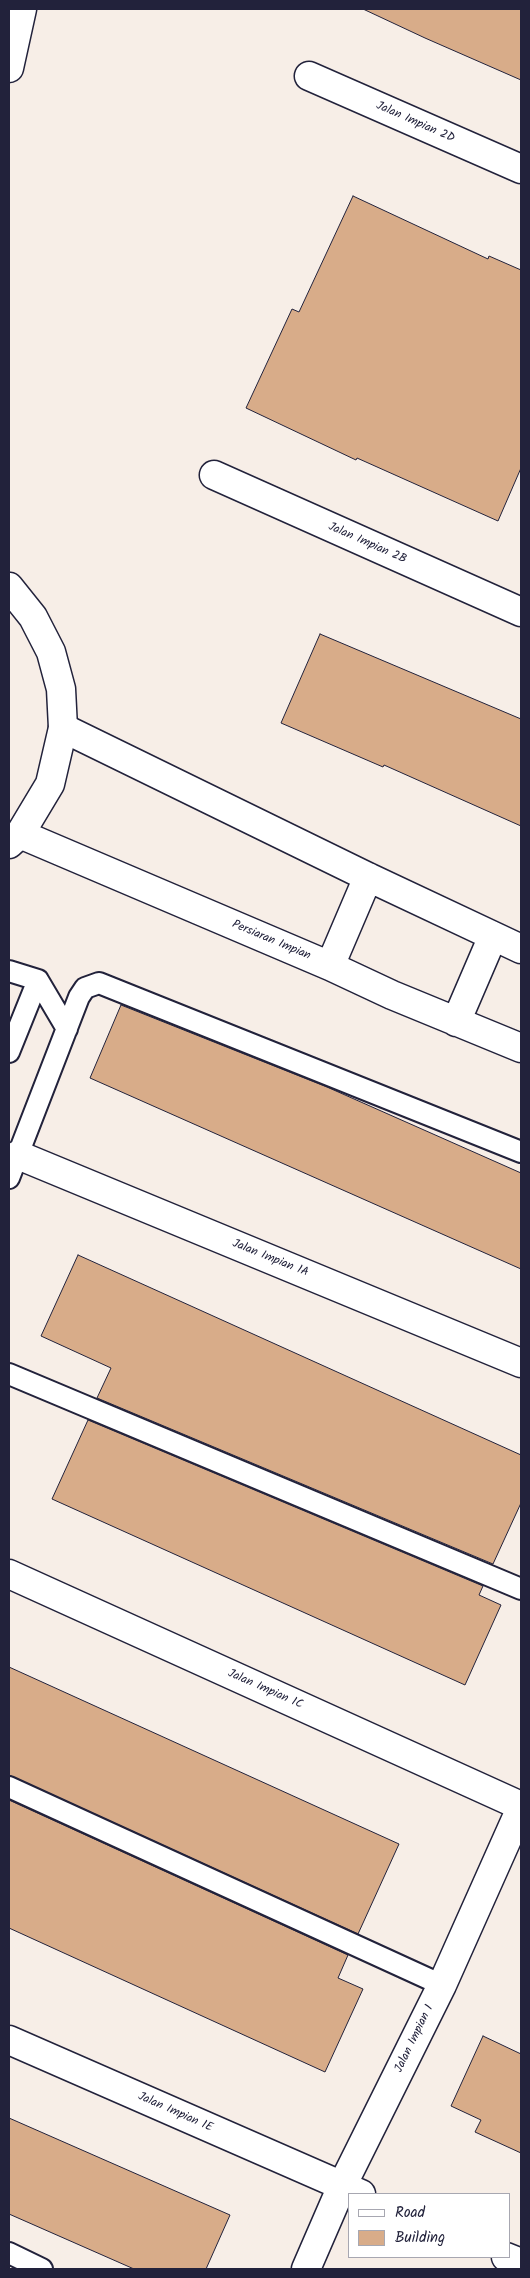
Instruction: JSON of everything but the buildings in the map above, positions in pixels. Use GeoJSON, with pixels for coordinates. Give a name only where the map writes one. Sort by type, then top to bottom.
{"type":"FeatureCollection","features":[{"type":"Feature","properties":{"kind":"street"},"geometry":{"type":"LineString","coordinates":[[9,68],[22,9]]}},
{"type":"Feature","properties":{"kind":"street","name":"Jalan Impian 2D"},"geometry":{"type":"LineString","coordinates":[[309,76],[521,169]]}},
{"type":"Feature","properties":{"kind":"street","name":"Jalan Impian 2B"},"geometry":{"type":"LineString","coordinates":[[214,475],[521,612]]}},
{"type":"Feature","properties":{"kind":"street"},"geometry":{"type":"LineString","coordinates":[[9,587],[33,617],[51,652],[61,689],[63,728],[50,784],[14,839]]}},
{"type":"Feature","properties":{"kind":"street"},"geometry":{"type":"LineString","coordinates":[[63,728],[368,877],[521,949]]}},
{"type":"Feature","properties":{"kind":"street","name":"Persiaran Impian"},"geometry":{"type":"LineString","coordinates":[[14,839],[330,966],[456,1022],[521,1048]]}},
{"type":"Feature","properties":{"kind":"street"},"geometry":{"type":"LineString","coordinates":[[330,966],[368,877]]}},
{"type":"Feature","properties":{"kind":"street"},"geometry":{"type":"LineString","coordinates":[[456,1022],[493,936]]}},
{"type":"Feature","properties":{"kind":"street","name":"Jalan Impian 1A"},"geometry":{"type":"LineString","coordinates":[[13,1167],[521,1362]]}},
{"type":"Feature","properties":{"kind":"street","name":"Jalan Impian 1C"},"geometry":{"type":"LineString","coordinates":[[9,1574],[521,1807]]}},
{"type":"Feature","properties":{"kind":"street","name":"Jalan Impian 1"},"geometry":{"type":"LineString","coordinates":[[352,2190],[521,1807]]}},
{"type":"Feature","properties":{"kind":"street","name":"Jalan Impian 1E"},"geometry":{"type":"LineString","coordinates":[[9,2040],[352,2190]]}},
{"type":"Feature","properties":{"kind":"street","name":"Jalan Impian 1"},"geometry":{"type":"LineString","coordinates":[[306,2269],[348,2197]]}},
{"type":"Feature","properties":{"kind":"street"},"geometry":{"type":"LineString","coordinates":[[508,2258],[521,2263]]}},
{"type":"Feature","properties":{"kind":"lane"},"geometry":{"type":"LineString","coordinates":[[9,970],[38,980],[67,1029]]}},
{"type":"Feature","properties":{"kind":"lane"},"geometry":{"type":"LineString","coordinates":[[9,1052],[38,980]]}},
{"type":"Feature","properties":{"kind":"lane"},"geometry":{"type":"LineString","coordinates":[[13,1167],[79,997],[85,988],[99,984],[521,1152]]}},
{"type":"Feature","properties":{"kind":"lane"},"geometry":{"type":"LineString","coordinates":[[9,1374],[521,1589]]}},
{"type":"Feature","properties":{"kind":"lane"},"geometry":{"type":"LineString","coordinates":[[9,1786],[442,1985]]}},
{"type":"Feature","properties":{"kind":"lane"},"geometry":{"type":"LineString","coordinates":[[9,2253],[42,2269]]}}]}
